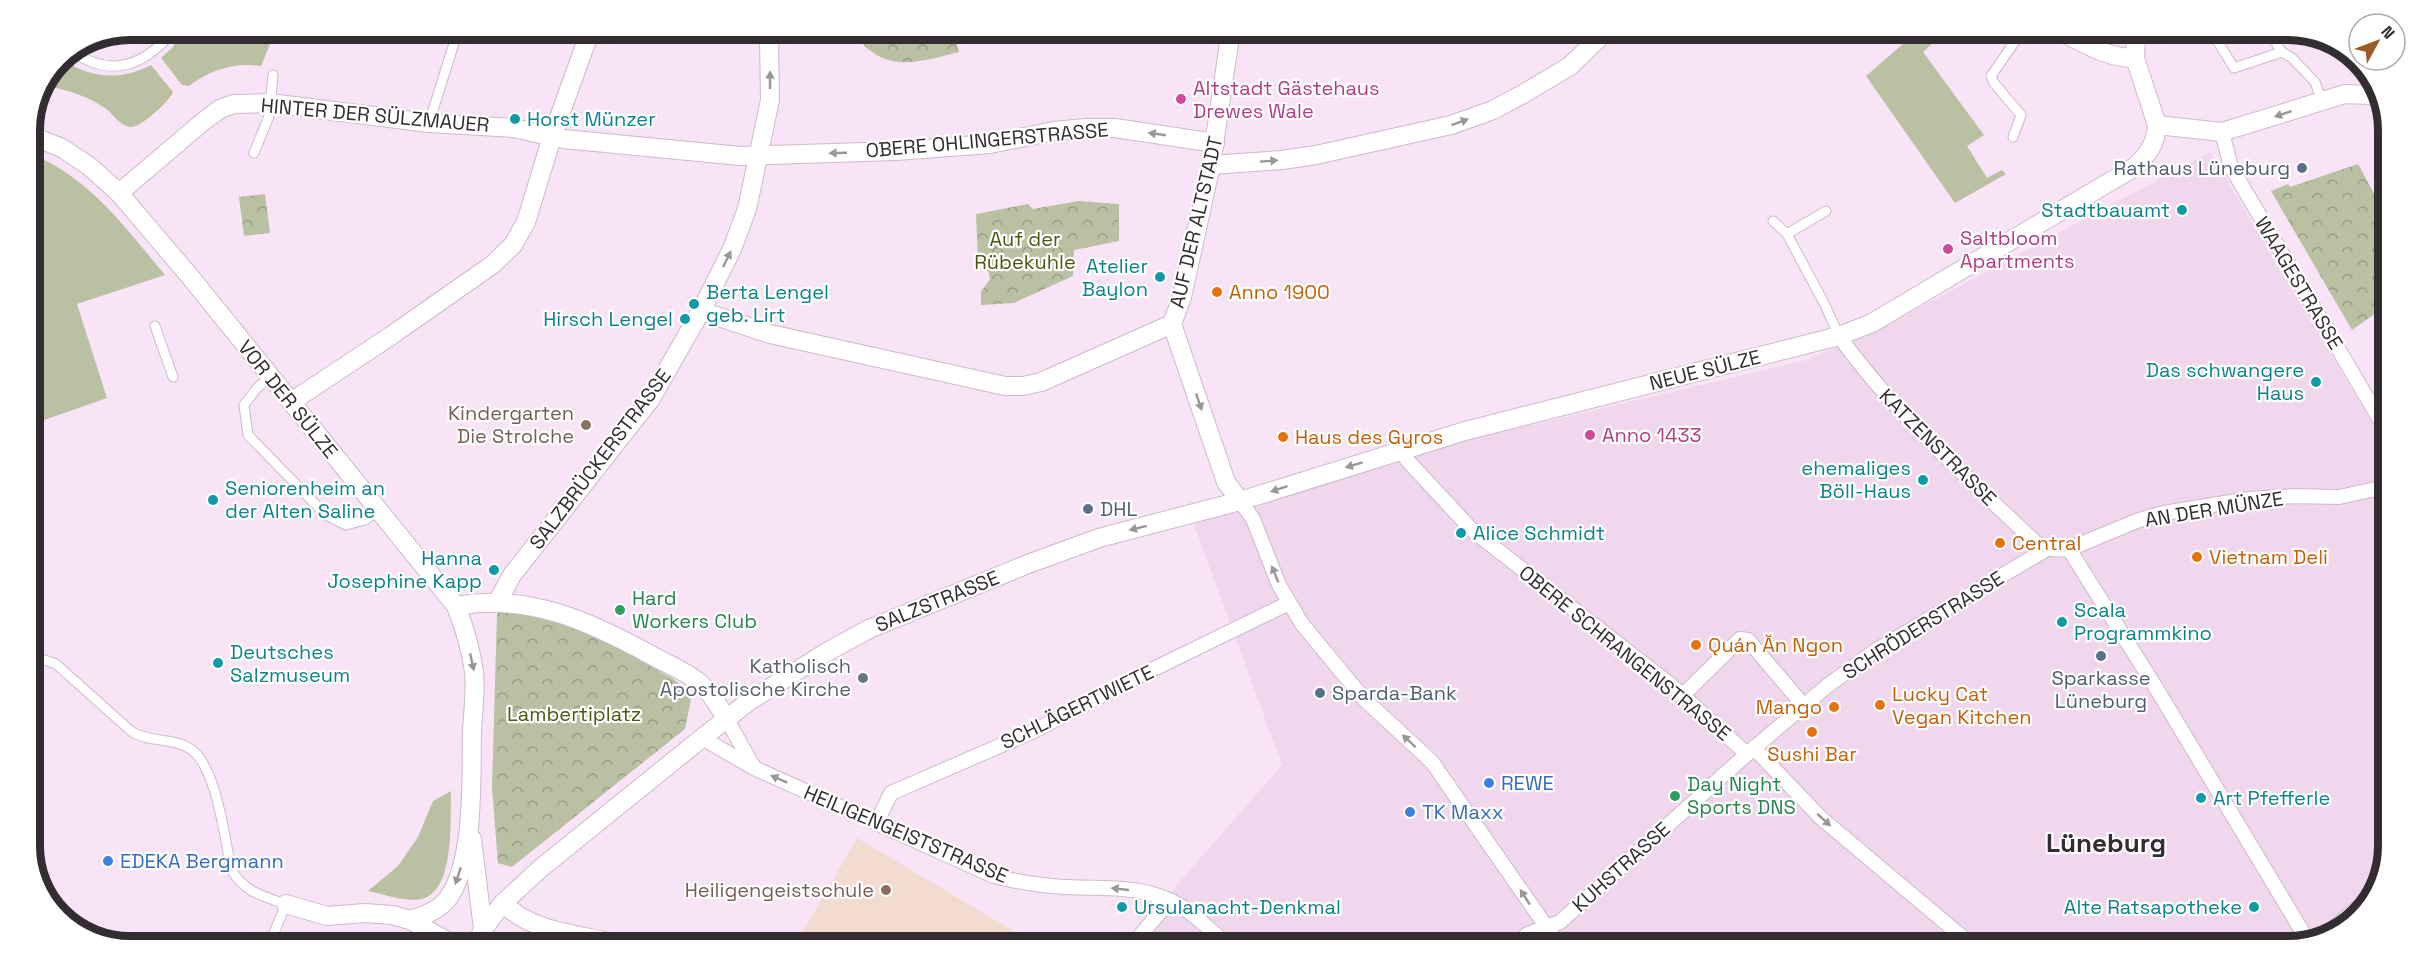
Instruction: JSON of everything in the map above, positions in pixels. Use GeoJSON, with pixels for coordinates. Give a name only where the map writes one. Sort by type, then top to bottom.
{"type":"FeatureCollection","features":[{"type":"Feature","properties":{"kind":"street"},"geometry":{"type":"LineString","coordinates":[[291,402],[492,265],[513,245],[526,222],[552,137],[587,41]]}},
{"type":"Feature","properties":{"kind":"street","name":"SALZBRÜCKERSTRASSE"},"geometry":{"type":"LineString","coordinates":[[497,603],[512,575],[650,400],[701,312],[732,249],[747,209],[770,100],[769,41]]}},
{"type":"Feature","properties":{"kind":"street","name":"AUF DER ALTSTADT"},"geometry":{"type":"LineString","coordinates":[[1230,41],[1211,165],[1182,297],[1172,324],[1226,482],[1240,501]]}},
{"type":"Feature","properties":{"kind":"street"},"geometry":{"type":"LineString","coordinates":[[1211,165],[1317,155],[1451,125],[1493,110],[1523,94],[1570,66],[1597,41]]}},
{"type":"Feature","properties":{"kind":"street"},"geometry":{"type":"LineString","coordinates":[[2077,41],[2119,58],[2135,58]]}},
{"type":"Feature","properties":{"kind":"street"},"geometry":{"type":"LineString","coordinates":[[2136,41],[2135,58],[2157,124],[2222,132],[2322,101],[2356,94],[2372,97]]}},
{"type":"Feature","properties":{"kind":"street","name":"HINTER DER SÜLZMAUER"},"geometry":{"type":"LineString","coordinates":[[119,193],[205,120],[220,109],[234,104],[270,103],[429,123],[513,128],[552,137],[758,156]]}},
{"type":"Feature","properties":{"kind":"street","name":"NEUE SÜLZE"},"geometry":{"type":"LineString","coordinates":[[1195,514],[1540,411],[1839,336],[1872,323],[2133,168],[2154,145],[2157,124]]}},
{"type":"Feature","properties":{"kind":"street","name":"OBERE OHLINGERSTRASSE"},"geometry":{"type":"LineString","coordinates":[[758,156],[896,151],[990,144],[1053,131],[1086,128],[1115,128],[1215,143]]}},
{"type":"Feature","properties":{"kind":"street","name":"WAAGESTRASSE"},"geometry":{"type":"LineString","coordinates":[[2222,132],[2231,167],[2378,416]]}},
{"type":"Feature","properties":{"kind":"street","name":"VOR DER SÜLZE"},"geometry":{"type":"LineString","coordinates":[[41,140],[71,154],[89,166],[119,193],[271,376],[456,606]]}},
{"type":"Feature","properties":{"kind":"street"},"geometry":{"type":"LineString","coordinates":[[701,312],[770,334],[1005,386],[1023,386],[1041,382],[1172,324]]}},
{"type":"Feature","properties":{"kind":"street","name":"KATZENSTRASSE"},"geometry":{"type":"LineString","coordinates":[[1839,336],[1903,415],[2036,543],[2047,549]]}},
{"type":"Feature","properties":{"kind":"street","name":"OBERE SCHRANGENSTRASSE"},"geometry":{"type":"LineString","coordinates":[[1397,452],[1472,530],[1751,751],[1821,818],[1961,936]]}},
{"type":"Feature","properties":{"kind":"street","name":"AN DER MÜNZE"},"geometry":{"type":"LineString","coordinates":[[2047,549],[2058,551],[2069,549],[2139,520],[2164,513],[2249,500],[2294,496],[2339,497],[2378,489]]}},
{"type":"Feature","properties":{"kind":"street"},"geometry":{"type":"LineString","coordinates":[[1240,501],[1253,519],[1289,603],[1302,624],[1364,699],[1432,762],[1552,936]]}},
{"type":"Feature","properties":{"kind":"street","name":"SALZSTRASSE"},"geometry":{"type":"LineString","coordinates":[[481,935],[503,903],[541,868],[726,718],[819,657],[869,629],[1028,564],[1099,538],[1195,514]]}},
{"type":"Feature","properties":{"kind":"street","name":"SCHRÖDERSTRASSE"},"geometry":{"type":"LineString","coordinates":[[1751,751],[1875,651],[2047,549]]}},
{"type":"Feature","properties":{"kind":"street"},"geometry":{"type":"LineString","coordinates":[[2069,549],[2161,696],[2304,935]]}},
{"type":"Feature","properties":{"kind":"street"},"geometry":{"type":"LineString","coordinates":[[481,935],[470,815],[474,673],[463,622],[456,606],[481,601],[531,606],[562,614],[608,632],[702,685],[726,718],[754,768]]}},
{"type":"Feature","properties":{"kind":"street","name":"SCHLÄGERTWIETE"},"geometry":{"type":"LineString","coordinates":[[877,822],[891,793],[1034,731],[1131,680],[1289,603]]}},
{"type":"Feature","properties":{"kind":"street"},"geometry":{"type":"LineString","coordinates":[[1682,696],[1740,639],[1748,640],[1804,706]]}},
{"type":"Feature","properties":{"kind":"street","name":"HEILIGENGEISTSTRASSE"},"geometry":{"type":"LineString","coordinates":[[702,738],[754,768],[994,876],[1030,885],[1131,890],[1170,900],[1194,915],[1217,936]]}},
{"type":"Feature","properties":{"kind":"street","name":"KUHSTRASSE"},"geometry":{"type":"LineString","coordinates":[[1525,936],[1560,922],[1751,751]]}},
{"type":"Feature","properties":{"kind":"street"},"geometry":{"type":"LineString","coordinates":[[410,920],[426,915],[447,900],[456,884],[461,868],[470,815]]}},
{"type":"Feature","properties":{"kind":"street"},"geometry":{"type":"LineString","coordinates":[[1140,936],[1170,900]]}},
{"type":"Feature","properties":{"kind":"street"},"geometry":{"type":"LineString","coordinates":[[503,903],[515,915],[533,924],[583,936]]}},
{"type":"Feature","properties":{"kind":"street"},"geometry":{"type":"LineString","coordinates":[[286,904],[327,916],[378,913],[410,920],[438,936]]}},
{"type":"Feature","properties":{"kind":"lane"},"geometry":{"type":"LineString","coordinates":[[80,56],[108,66],[123,67],[135,63],[165,41]]}},
{"type":"Feature","properties":{"kind":"lane"},"geometry":{"type":"LineString","coordinates":[[429,123],[455,41]]}},
{"type":"Feature","properties":{"kind":"lane"},"geometry":{"type":"LineString","coordinates":[[2013,137],[2021,115],[1994,83],[1991,76],[2016,41]]}},
{"type":"Feature","properties":{"kind":"lane"},"geometry":{"type":"LineString","coordinates":[[2217,41],[2234,68],[2282,52]]}},
{"type":"Feature","properties":{"kind":"lane"},"geometry":{"type":"LineString","coordinates":[[2274,41],[2282,52],[2292,58],[2315,82],[2322,101]]}},
{"type":"Feature","properties":{"kind":"lane"},"geometry":{"type":"LineString","coordinates":[[254,153],[269,116],[273,75]]}},
{"type":"Feature","properties":{"kind":"lane"},"geometry":{"type":"LineString","coordinates":[[1787,234],[1826,211]]}},
{"type":"Feature","properties":{"kind":"lane"},"geometry":{"type":"LineString","coordinates":[[1773,221],[1787,234],[1839,336]]}},
{"type":"Feature","properties":{"kind":"lane"},"geometry":{"type":"LineString","coordinates":[[155,326],[173,377]]}},
{"type":"Feature","properties":{"kind":"lane"},"geometry":{"type":"LineString","coordinates":[[271,376],[257,388],[244,405],[248,435],[326,514],[346,525],[365,519],[378,511]]}},
{"type":"Feature","properties":{"kind":"lane"},"geometry":{"type":"LineString","coordinates":[[41,659],[56,664],[132,732],[144,739],[171,741],[191,749],[202,761],[210,777],[231,869],[237,879],[252,892],[286,904],[273,936]]}},
{"type":"Feature","properties":{"kind":"shaded area"},"geometry":{"type":"Polygon","coordinates":[[[2210,152],[2378,433],[2377,864],[2369,887],[2360,901],[2339,921],[2323,930],[2301,936],[1132,936],[1282,765],[1192,519],[1417,452],[1806,360],[1868,335],[2210,152]]]}},
{"type":"Feature","properties":{"kind":"shaded area","name":"Heiligengeistschule"},"geometry":{"type":"Polygon","coordinates":[[[857,838],[1022,936],[800,936],[857,838]]]}},
{"type":"Feature","properties":{"kind":"green space"},"geometry":{"type":"Polygon","coordinates":[[[176,41],[268,41],[270,44],[261,66],[241,65],[223,68],[189,86],[182,85],[161,58],[176,41]]]}},
{"type":"Feature","properties":{"kind":"green space"},"geometry":{"type":"Polygon","coordinates":[[[861,41],[955,41],[959,52],[931,59],[904,62],[891,61],[868,49],[861,41]]]}},
{"type":"Feature","properties":{"kind":"green space"},"geometry":{"type":"Polygon","coordinates":[[[1906,41],[1928,41],[1931,45],[1923,52],[1984,135],[1967,146],[1987,178],[2002,170],[2006,174],[1955,203],[1866,76],[1906,41]]]}},
{"type":"Feature","properties":{"kind":"green space"},"geometry":{"type":"Polygon","coordinates":[[[70,64],[94,74],[105,75],[128,74],[151,65],[173,92],[147,119],[131,127],[120,122],[105,108],[91,100],[52,87],[70,64]]]}},
{"type":"Feature","properties":{"kind":"green space"},"geometry":{"type":"Polygon","coordinates":[[[41,158],[71,176],[105,205],[165,275],[77,304],[107,398],[41,421],[41,158]]]}},
{"type":"Feature","properties":{"kind":"green space"},"geometry":{"type":"Polygon","coordinates":[[[2358,164],[2378,201],[2378,311],[2352,330],[2271,191],[2288,184],[2290,187],[2358,164]]]}},
{"type":"Feature","properties":{"kind":"green space"},"geometry":{"type":"Polygon","coordinates":[[[265,194],[270,233],[244,236],[239,197],[265,194]]]}},
{"type":"Feature","properties":{"kind":"green space","name":"Auf der Rübekuhle"},"geometry":{"type":"Polygon","coordinates":[[[1079,201],[1119,204],[1119,241],[1074,250],[1073,276],[1014,303],[981,305],[981,292],[990,279],[989,273],[978,262],[976,214],[1028,204],[1033,209],[1079,201]]]}},
{"type":"Feature","properties":{"kind":"green space","name":"Lambertiplatz"},"geometry":{"type":"Polygon","coordinates":[[[508,609],[568,620],[672,678],[681,685],[691,699],[685,729],[512,867],[498,863],[492,788],[497,614],[508,609]]]}},
{"type":"Feature","properties":{"kind":"green space"},"geometry":{"type":"Polygon","coordinates":[[[451,791],[447,864],[436,889],[427,897],[414,900],[368,891],[398,866],[418,837],[433,801],[451,791]]]}},
{"type":"Feature","properties":{"kind":"place","name":"Altstadt Gästehaus Drewes Wale"},"geometry":{"type":"Point","coordinates":[1181,99]}},
{"type":"Feature","properties":{"kind":"place","name":"Horst Münzer"},"geometry":{"type":"Point","coordinates":[515,119]}},
{"type":"Feature","properties":{"kind":"place","name":"Rathaus Lüneburg"},"geometry":{"type":"Point","coordinates":[2302,168]}},
{"type":"Feature","properties":{"kind":"place","name":"Stadtbauamt"},"geometry":{"type":"Point","coordinates":[2182,210]}},
{"type":"Feature","properties":{"kind":"place","name":"Saltbloom Apartments"},"geometry":{"type":"Point","coordinates":[1948,249]}},
{"type":"Feature","properties":{"kind":"place","name":"Atelier Baylon"},"geometry":{"type":"Point","coordinates":[1160,277]}},
{"type":"Feature","properties":{"kind":"place","name":"Anno 1900"},"geometry":{"type":"Point","coordinates":[1217,292]}},
{"type":"Feature","properties":{"kind":"place","name":"Berta Lengel geb. Lirt"},"geometry":{"type":"Point","coordinates":[694,304]}},
{"type":"Feature","properties":{"kind":"place","name":"Hirsch Lengel"},"geometry":{"type":"Point","coordinates":[685,319]}},
{"type":"Feature","properties":{"kind":"place","name":"Das schwangere Haus"},"geometry":{"type":"Point","coordinates":[2316,382]}},
{"type":"Feature","properties":{"kind":"place","name":"Kindergarten Die Strolche"},"geometry":{"type":"Point","coordinates":[586,425]}},
{"type":"Feature","properties":{"kind":"place","name":"Anno 1433"},"geometry":{"type":"Point","coordinates":[1590,435]}},
{"type":"Feature","properties":{"kind":"place","name":"Haus des Gyros"},"geometry":{"type":"Point","coordinates":[1283,437]}},
{"type":"Feature","properties":{"kind":"place","name":"ehemaliges Böll-Haus"},"geometry":{"type":"Point","coordinates":[1923,480]}},
{"type":"Feature","properties":{"kind":"place","name":"Seniorenheim an der Alten Saline"},"geometry":{"type":"Point","coordinates":[213,500]}},
{"type":"Feature","properties":{"kind":"place","name":"DHL"},"geometry":{"type":"Point","coordinates":[1088,509]}},
{"type":"Feature","properties":{"kind":"place","name":"Alice Schmidt"},"geometry":{"type":"Point","coordinates":[1461,533]}},
{"type":"Feature","properties":{"kind":"place","name":"Central"},"geometry":{"type":"Point","coordinates":[2000,543]}},
{"type":"Feature","properties":{"kind":"place","name":"Vietnam Deli"},"geometry":{"type":"Point","coordinates":[2197,557]}},
{"type":"Feature","properties":{"kind":"place","name":"Hanna Josephine Kapp"},"geometry":{"type":"Point","coordinates":[494,570]}},
{"type":"Feature","properties":{"kind":"place","name":"Hard Workers Club"},"geometry":{"type":"Point","coordinates":[620,610]}},
{"type":"Feature","properties":{"kind":"place","name":"Scala Programmkino"},"geometry":{"type":"Point","coordinates":[2062,622]}},
{"type":"Feature","properties":{"kind":"place","name":"Quán Ăn Ngon"},"geometry":{"type":"Point","coordinates":[1696,645]}},
{"type":"Feature","properties":{"kind":"place","name":"Sparkasse Lüneburg"},"geometry":{"type":"Point","coordinates":[2101,656]}},
{"type":"Feature","properties":{"kind":"place","name":"Deutsches Salzmuseum"},"geometry":{"type":"Point","coordinates":[218,663]}},
{"type":"Feature","properties":{"kind":"place","name":"Katholisch Apostolische Kirche"},"geometry":{"type":"Point","coordinates":[863,678]}},
{"type":"Feature","properties":{"kind":"place","name":"Sparda-Bank"},"geometry":{"type":"Point","coordinates":[1320,693]}},
{"type":"Feature","properties":{"kind":"place","name":"Lucky Cat Vegan Kitchen"},"geometry":{"type":"Point","coordinates":[1880,705]}},
{"type":"Feature","properties":{"kind":"place","name":"Mango"},"geometry":{"type":"Point","coordinates":[1834,707]}},
{"type":"Feature","properties":{"kind":"place","name":"Sushi Bar"},"geometry":{"type":"Point","coordinates":[1812,732]}},
{"type":"Feature","properties":{"kind":"place","name":"REWE"},"geometry":{"type":"Point","coordinates":[1489,783]}},
{"type":"Feature","properties":{"kind":"place","name":"Day Night Sports DNS"},"geometry":{"type":"Point","coordinates":[1675,796]}},
{"type":"Feature","properties":{"kind":"place","name":"Art Pfefferle"},"geometry":{"type":"Point","coordinates":[2201,798]}},
{"type":"Feature","properties":{"kind":"place","name":"TK Maxx"},"geometry":{"type":"Point","coordinates":[1410,812]}},
{"type":"Feature","properties":{"kind":"place","name":"EDEKA Bergmann"},"geometry":{"type":"Point","coordinates":[108,861]}},
{"type":"Feature","properties":{"kind":"place","name":"Heiligengeistschule"},"geometry":{"type":"Point","coordinates":[886,890]}},
{"type":"Feature","properties":{"kind":"place","name":"Ursulanacht-Denkmal"},"geometry":{"type":"Point","coordinates":[1122,907]}},
{"type":"Feature","properties":{"kind":"place","name":"Alte Ratsapotheke"},"geometry":{"type":"Point","coordinates":[2254,907]}},
{"type":"Feature","properties":{"kind":"district","name":"Lüneburg"},"geometry":{"type":"Point","coordinates":[2106,843]}}]}
